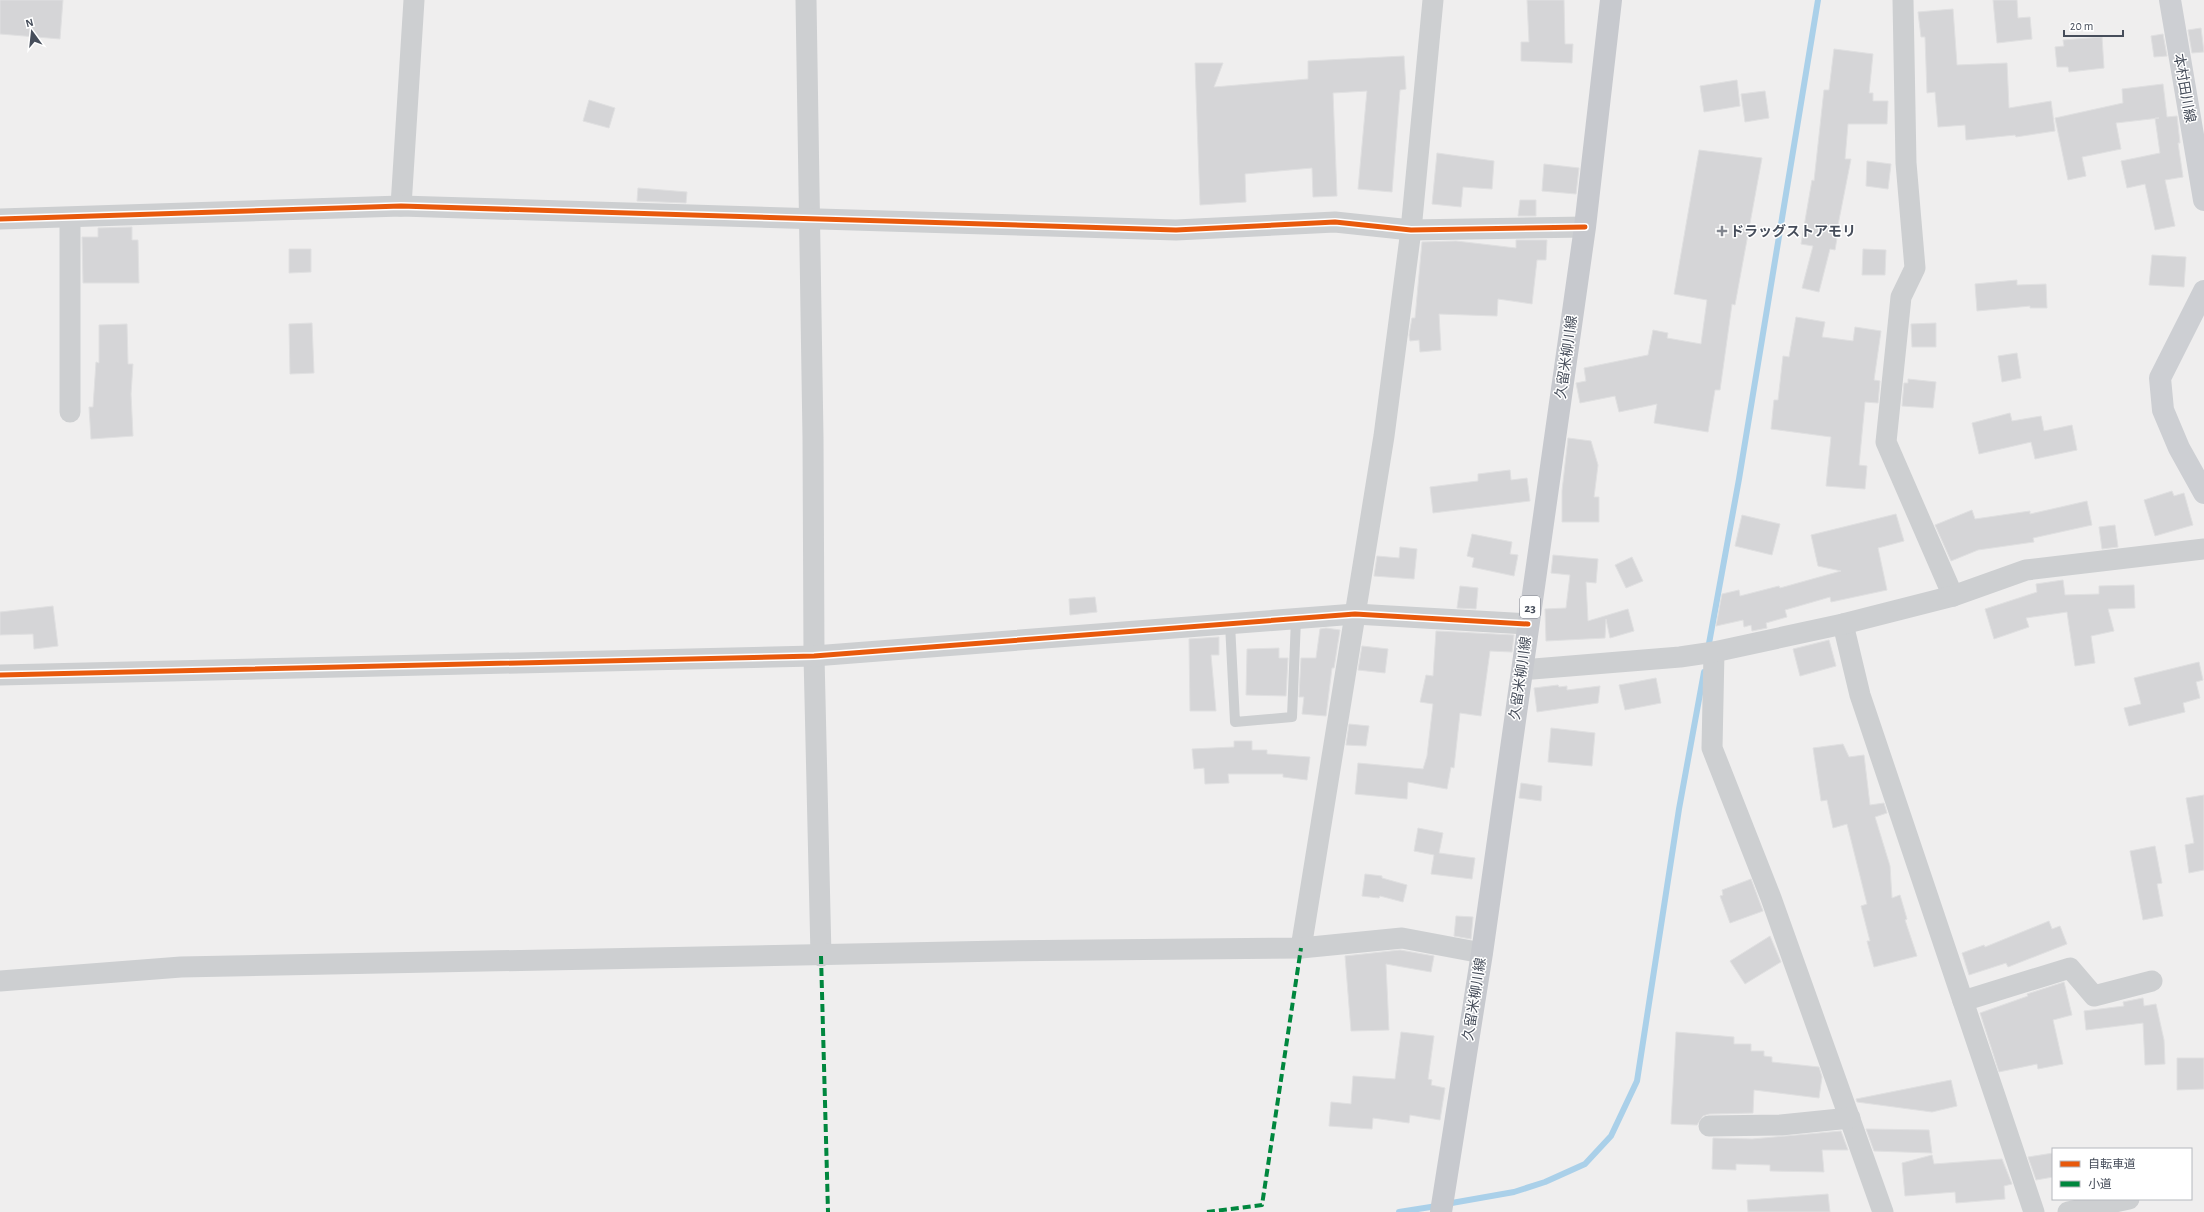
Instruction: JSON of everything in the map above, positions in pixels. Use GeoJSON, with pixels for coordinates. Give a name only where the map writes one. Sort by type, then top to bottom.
{"type":"FeatureCollection","features":[{"type":"Feature","properties":{"kind":"main road","name":"久留米柳川線"},"geometry":{"type":"LineString","coordinates":[[1441,1212],[1482,953],[1585,227],[1612,0]]}},
{"type":"Feature","properties":{"kind":"main road","name":"本村田川線"},"geometry":{"type":"LineString","coordinates":[[2170,0],[2204,200]]}},
{"type":"Feature","properties":{"kind":"main road"},"geometry":{"type":"LineString","coordinates":[[2204,291],[2160,378],[2163,410],[2179,448],[2204,493]]}},
{"type":"Feature","properties":{"kind":"street"},"geometry":{"type":"LineString","coordinates":[[401,206],[414,0]]}},
{"type":"Feature","properties":{"kind":"street"},"geometry":{"type":"LineString","coordinates":[[806,0],[813,437],[814,656],[821,956]]}},
{"type":"Feature","properties":{"kind":"street"},"geometry":{"type":"LineString","coordinates":[[1301,948],[1384,436],[1411,230],[1433,0]]}},
{"type":"Feature","properties":{"kind":"street"},"geometry":{"type":"LineString","coordinates":[[1903,0],[1906,163],[1915,268],[1901,297],[1886,442],[1953,596]]}},
{"type":"Feature","properties":{"kind":"street"},"geometry":{"type":"LineString","coordinates":[[0,219],[70,218],[150,213],[401,206],[809,220],[1176,230],[1335,222],[1411,230],[1585,227]]}},
{"type":"Feature","properties":{"kind":"street"},"geometry":{"type":"LineString","coordinates":[[70,218],[70,412]]}},
{"type":"Feature","properties":{"kind":"street"},"geometry":{"type":"LineString","coordinates":[[1522,670],[1680,657],[1714,652],[1843,624],[1953,596],[2026,570],[2204,549]]}},
{"type":"Feature","properties":{"kind":"street"},"geometry":{"type":"LineString","coordinates":[[0,675],[814,656],[1355,614],[1528,624]]}},
{"type":"Feature","properties":{"kind":"street"},"geometry":{"type":"LineString","coordinates":[[1843,624],[1860,695],[2034,1212]]}},
{"type":"Feature","properties":{"kind":"street"},"geometry":{"type":"LineString","coordinates":[[1714,652],[1712,748],[1771,898],[1883,1212]]}},
{"type":"Feature","properties":{"kind":"street"},"geometry":{"type":"LineString","coordinates":[[0,981],[181,967],[1301,948],[1402,938],[1482,953]]}},
{"type":"Feature","properties":{"kind":"street"},"geometry":{"type":"LineString","coordinates":[[1963,1001],[2070,968],[2094,996],[2152,981]]}},
{"type":"Feature","properties":{"kind":"street"},"geometry":{"type":"LineString","coordinates":[[1709,1126],[1781,1125],[1850,1118]]}},
{"type":"Feature","properties":{"kind":"street"},"geometry":{"type":"LineString","coordinates":[[2068,1212],[2124,1200]]}},
{"type":"Feature","properties":{"kind":"lane"},"geometry":{"type":"LineString","coordinates":[[1230,624],[1235,722],[1292,717],[1296,619]]}},
{"type":"Feature","properties":{"kind":"building"},"geometry":{"type":"Polygon","coordinates":[[[0,0],[63,0],[60,39],[0,34],[0,0]]]}},
{"type":"Feature","properties":{"kind":"building"},"geometry":{"type":"Polygon","coordinates":[[[1527,0],[1564,0],[1565,44],[1573,44],[1572,63],[1521,61],[1521,42],[1529,42],[1527,0]]]}},
{"type":"Feature","properties":{"kind":"building"},"geometry":{"type":"Polygon","coordinates":[[[1993,0],[2017,0],[2018,18],[2030,17],[2032,39],[1997,43],[1993,0]]]}},
{"type":"Feature","properties":{"kind":"building"},"geometry":{"type":"Polygon","coordinates":[[[1953,9],[1957,65],[2007,63],[2009,108],[2051,101],[2055,131],[2016,137],[2015,135],[1966,140],[1965,125],[1938,127],[1935,92],[1927,93],[1925,37],[1921,37],[1918,12],[1953,9]]]}},
{"type":"Feature","properties":{"kind":"building"},"geometry":{"type":"Polygon","coordinates":[[[2201,28],[2204,52],[2192,53],[2188,30],[2201,28]]]}},
{"type":"Feature","properties":{"kind":"building"},"geometry":{"type":"Polygon","coordinates":[[[2163,34],[2167,56],[2154,57],[2151,36],[2163,34]]]}},
{"type":"Feature","properties":{"kind":"building"},"geometry":{"type":"Polygon","coordinates":[[[2102,37],[2104,68],[2069,72],[2068,67],[2057,67],[2055,47],[2064,46],[2063,40],[2102,37]]]}},
{"type":"Feature","properties":{"kind":"building"},"geometry":{"type":"Polygon","coordinates":[[[1834,49],[1873,54],[1869,93],[1873,93],[1873,101],[1888,101],[1887,124],[1848,124],[1845,159],[1851,159],[1838,225],[1835,250],[1830,249],[1819,292],[1802,288],[1813,246],[1801,244],[1812,180],[1814,181],[1824,90],[1829,90],[1834,49]]]}},
{"type":"Feature","properties":{"kind":"building"},"geometry":{"type":"Polygon","coordinates":[[[1404,56],[1406,89],[1400,90],[1392,192],[1358,189],[1367,91],[1333,93],[1337,196],[1313,197],[1312,168],[1245,174],[1246,202],[1200,205],[1195,63],[1223,63],[1214,87],[1308,79],[1308,61],[1404,56]]]}},
{"type":"Feature","properties":{"kind":"building"},"geometry":{"type":"Polygon","coordinates":[[[1737,80],[1740,106],[1704,112],[1700,86],[1737,80]]]}},
{"type":"Feature","properties":{"kind":"building"},"geometry":{"type":"Polygon","coordinates":[[[2163,84],[2167,117],[2177,116],[2180,143],[2178,143],[2183,177],[2165,180],[2175,226],[2155,230],[2145,184],[2127,188],[2121,161],[2160,153],[2155,118],[2116,123],[2121,149],[2082,157],[2086,176],[2068,180],[2055,118],[2123,103],[2122,89],[2163,84]]]}},
{"type":"Feature","properties":{"kind":"building"},"geometry":{"type":"Polygon","coordinates":[[[1765,91],[1769,118],[1745,122],[1741,94],[1765,91]]]}},
{"type":"Feature","properties":{"kind":"building"},"geometry":{"type":"Polygon","coordinates":[[[589,100],[615,108],[609,128],[583,121],[589,100]]]}},
{"type":"Feature","properties":{"kind":"building"},"geometry":{"type":"Polygon","coordinates":[[[1699,150],[1762,158],[1735,305],[1732,304],[1720,390],[1715,390],[1708,432],[1654,423],[1657,404],[1619,412],[1615,396],[1580,403],[1576,383],[1586,381],[1584,368],[1648,355],[1653,330],[1668,333],[1667,338],[1701,344],[1707,300],[1674,294],[1699,150]]]}},
{"type":"Feature","properties":{"kind":"building"},"geometry":{"type":"Polygon","coordinates":[[[1437,153],[1494,161],[1492,189],[1463,187],[1461,207],[1432,204],[1437,153]]]}},
{"type":"Feature","properties":{"kind":"building"},"geometry":{"type":"Polygon","coordinates":[[[1867,161],[1891,164],[1888,189],[1866,186],[1867,161]]]}},
{"type":"Feature","properties":{"kind":"building"},"geometry":{"type":"Polygon","coordinates":[[[1544,164],[1579,168],[1576,194],[1542,191],[1544,164]]]}},
{"type":"Feature","properties":{"kind":"building"},"geometry":{"type":"Polygon","coordinates":[[[638,188],[687,192],[686,203],[637,201],[638,188]]]}},
{"type":"Feature","properties":{"kind":"building"},"geometry":{"type":"Polygon","coordinates":[[[1520,200],[1536,200],[1536,216],[1518,216],[1520,200]]]}},
{"type":"Feature","properties":{"kind":"building"},"geometry":{"type":"Polygon","coordinates":[[[132,227],[132,240],[138,240],[139,283],[83,283],[82,237],[98,237],[98,228],[132,227]]]}},
{"type":"Feature","properties":{"kind":"building"},"geometry":{"type":"Polygon","coordinates":[[[1516,240],[1547,240],[1546,260],[1537,260],[1532,304],[1498,299],[1497,316],[1439,314],[1441,350],[1420,352],[1419,340],[1410,341],[1409,335],[1412,318],[1415,318],[1422,242],[1456,241],[1516,248],[1516,240]]]}},
{"type":"Feature","properties":{"kind":"building"},"geometry":{"type":"Polygon","coordinates":[[[289,249],[311,249],[311,272],[289,273],[289,249]]]}},
{"type":"Feature","properties":{"kind":"building"},"geometry":{"type":"Polygon","coordinates":[[[1863,249],[1886,250],[1885,275],[1862,275],[1863,249]]]}},
{"type":"Feature","properties":{"kind":"building"},"geometry":{"type":"Polygon","coordinates":[[[2152,255],[2186,257],[2184,287],[2149,285],[2152,255]]]}},
{"type":"Feature","properties":{"kind":"building"},"geometry":{"type":"Polygon","coordinates":[[[2017,280],[2017,285],[2046,284],[2047,308],[2030,308],[2030,306],[1977,311],[1975,284],[2017,280]]]}},
{"type":"Feature","properties":{"kind":"building"},"geometry":{"type":"Polygon","coordinates":[[[1796,317],[1825,322],[1822,337],[1853,341],[1855,327],[1881,331],[1874,380],[1880,381],[1878,403],[1865,402],[1859,465],[1867,466],[1865,489],[1826,486],[1831,437],[1771,429],[1774,400],[1778,400],[1783,356],[1789,357],[1796,317]]]}},
{"type":"Feature","properties":{"kind":"building"},"geometry":{"type":"Polygon","coordinates":[[[312,323],[314,373],[290,374],[289,324],[312,323]]]}},
{"type":"Feature","properties":{"kind":"building"},"geometry":{"type":"Polygon","coordinates":[[[1936,323],[1936,347],[1912,347],[1911,324],[1936,323]]]}},
{"type":"Feature","properties":{"kind":"building"},"geometry":{"type":"Polygon","coordinates":[[[127,324],[128,364],[133,364],[131,394],[133,436],[91,439],[89,407],[93,407],[96,362],[99,363],[99,325],[127,324]]]}},
{"type":"Feature","properties":{"kind":"building"},"geometry":{"type":"Polygon","coordinates":[[[2017,353],[2021,378],[2002,382],[1998,356],[2017,353]]]}},
{"type":"Feature","properties":{"kind":"building"},"geometry":{"type":"Polygon","coordinates":[[[1908,379],[1936,382],[1933,408],[1902,406],[1904,383],[1908,383],[1908,379]]]}},
{"type":"Feature","properties":{"kind":"building"},"geometry":{"type":"Polygon","coordinates":[[[2010,413],[2012,421],[2041,416],[2044,431],[2072,425],[2077,450],[2035,459],[2031,442],[1979,454],[1972,423],[2010,413]]]}},
{"type":"Feature","properties":{"kind":"building"},"geometry":{"type":"Polygon","coordinates":[[[1568,438],[1591,441],[1598,465],[1594,497],[1599,497],[1599,522],[1562,522],[1562,491],[1568,438]]]}},
{"type":"Feature","properties":{"kind":"building"},"geometry":{"type":"Polygon","coordinates":[[[1510,470],[1511,480],[1527,478],[1530,501],[1433,513],[1430,487],[1478,481],[1478,474],[1510,470]]]}},
{"type":"Feature","properties":{"kind":"building"},"geometry":{"type":"Polygon","coordinates":[[[2172,491],[2174,496],[2184,493],[2193,525],[2155,536],[2144,500],[2172,491]]]}},
{"type":"Feature","properties":{"kind":"building"},"geometry":{"type":"Polygon","coordinates":[[[2087,501],[2092,525],[2033,538],[2034,542],[1978,550],[1951,561],[1935,525],[1972,510],[1975,519],[2030,511],[2030,514],[2087,501]]]}},
{"type":"Feature","properties":{"kind":"building"},"geometry":{"type":"Polygon","coordinates":[[[1896,514],[1904,541],[1878,548],[1887,590],[1831,602],[1830,597],[1785,610],[1787,617],[1766,623],[1767,628],[1752,631],[1751,625],[1744,627],[1743,620],[1716,626],[1722,594],[1739,590],[1740,596],[1779,586],[1780,588],[1841,571],[1818,566],[1811,535],[1896,514]]]}},
{"type":"Feature","properties":{"kind":"building"},"geometry":{"type":"Polygon","coordinates":[[[1742,515],[1780,524],[1772,555],[1735,546],[1742,515]]]}},
{"type":"Feature","properties":{"kind":"building"},"geometry":{"type":"Polygon","coordinates":[[[2115,525],[2118,547],[2102,549],[2099,527],[2115,525]]]}},
{"type":"Feature","properties":{"kind":"building"},"geometry":{"type":"Polygon","coordinates":[[[1472,534],[1512,542],[1510,554],[1518,555],[1514,576],[1472,567],[1474,558],[1467,556],[1472,534]]]}},
{"type":"Feature","properties":{"kind":"building"},"geometry":{"type":"Polygon","coordinates":[[[1400,547],[1417,549],[1414,579],[1374,576],[1377,556],[1399,558],[1400,547]]]}},
{"type":"Feature","properties":{"kind":"building"},"geometry":{"type":"Polygon","coordinates":[[[1553,555],[1598,559],[1596,583],[1586,582],[1588,621],[1628,609],[1634,631],[1610,638],[1606,619],[1605,638],[1546,641],[1545,609],[1566,608],[1570,575],[1551,573],[1553,555]]]}},
{"type":"Feature","properties":{"kind":"building"},"geometry":{"type":"Polygon","coordinates":[[[1632,557],[1643,581],[1626,588],[1615,565],[1632,557]]]}},
{"type":"Feature","properties":{"kind":"building"},"geometry":{"type":"Polygon","coordinates":[[[2063,580],[2065,595],[2099,594],[2099,586],[2134,585],[2135,608],[2108,609],[2114,631],[2091,636],[2095,663],[2075,666],[2067,612],[2026,618],[2029,627],[1994,639],[1985,609],[2037,592],[2036,584],[2063,580]]]}},
{"type":"Feature","properties":{"kind":"building"},"geometry":{"type":"Polygon","coordinates":[[[1460,586],[1478,588],[1476,609],[1457,608],[1460,586]]]}},
{"type":"Feature","properties":{"kind":"building"},"geometry":{"type":"Polygon","coordinates":[[[1095,597],[1097,612],[1070,615],[1069,599],[1095,597]]]}},
{"type":"Feature","properties":{"kind":"building"},"geometry":{"type":"Polygon","coordinates":[[[53,606],[58,646],[34,649],[33,634],[0,635],[0,612],[53,606]]]}},
{"type":"Feature","properties":{"kind":"building"},"geometry":{"type":"Polygon","coordinates":[[[1326,628],[1340,630],[1334,668],[1332,668],[1326,716],[1302,714],[1304,697],[1299,697],[1301,658],[1316,658],[1320,629],[1326,628]]]}},
{"type":"Feature","properties":{"kind":"building"},"geometry":{"type":"Polygon","coordinates":[[[1436,631],[1514,635],[1512,652],[1490,651],[1481,716],[1460,713],[1454,768],[1451,767],[1447,789],[1408,782],[1407,799],[1355,794],[1358,763],[1423,769],[1427,756],[1433,704],[1420,702],[1426,675],[1433,676],[1436,631]]]}},
{"type":"Feature","properties":{"kind":"building"},"geometry":{"type":"Polygon","coordinates":[[[1219,637],[1219,655],[1211,655],[1216,711],[1190,711],[1189,639],[1219,637]]]}},
{"type":"Feature","properties":{"kind":"building"},"geometry":{"type":"Polygon","coordinates":[[[1829,640],[1836,666],[1800,676],[1793,649],[1829,640]]]}},
{"type":"Feature","properties":{"kind":"building"},"geometry":{"type":"Polygon","coordinates":[[[1362,646],[1388,649],[1385,673],[1358,670],[1362,646]]]}},
{"type":"Feature","properties":{"kind":"building"},"geometry":{"type":"Polygon","coordinates":[[[1279,648],[1279,658],[1288,658],[1286,696],[1246,695],[1247,649],[1279,648]]]}},
{"type":"Feature","properties":{"kind":"building"},"geometry":{"type":"Polygon","coordinates":[[[2199,662],[2203,680],[2196,682],[2200,698],[2183,703],[2185,712],[2129,726],[2124,708],[2141,704],[2134,678],[2199,662]]]}},
{"type":"Feature","properties":{"kind":"building"},"geometry":{"type":"Polygon","coordinates":[[[1656,678],[1661,703],[1625,710],[1619,685],[1656,678]]]}},
{"type":"Feature","properties":{"kind":"building"},"geometry":{"type":"Polygon","coordinates":[[[1558,685],[1559,687],[1567,686],[1567,690],[1600,686],[1598,703],[1537,712],[1534,688],[1558,685]]]}},
{"type":"Feature","properties":{"kind":"building"},"geometry":{"type":"Polygon","coordinates":[[[1349,724],[1369,726],[1366,746],[1346,745],[1349,724]]]}},
{"type":"Feature","properties":{"kind":"building"},"geometry":{"type":"Polygon","coordinates":[[[1551,728],[1595,733],[1592,766],[1548,762],[1551,728]]]}},
{"type":"Feature","properties":{"kind":"building"},"geometry":{"type":"Polygon","coordinates":[[[1234,741],[1252,741],[1252,750],[1267,750],[1267,754],[1310,757],[1307,780],[1283,777],[1283,774],[1228,774],[1229,783],[1205,784],[1204,768],[1194,769],[1192,749],[1234,747],[1234,741]]]}},
{"type":"Feature","properties":{"kind":"building"},"geometry":{"type":"Polygon","coordinates":[[[1843,744],[1849,757],[1864,755],[1870,805],[1884,803],[1887,813],[1875,817],[1890,866],[1892,898],[1900,895],[1907,919],[1905,920],[1917,956],[1874,967],[1867,941],[1870,941],[1861,906],[1867,904],[1847,824],[1833,828],[1827,800],[1821,801],[1813,748],[1843,744]]]}},
{"type":"Feature","properties":{"kind":"building"},"geometry":{"type":"Polygon","coordinates":[[[1521,783],[1542,786],[1541,801],[1519,798],[1521,783]]]}},
{"type":"Feature","properties":{"kind":"building"},"geometry":{"type":"Polygon","coordinates":[[[2204,795],[2204,870],[2189,873],[2185,845],[2194,843],[2186,798],[2204,795]]]}},
{"type":"Feature","properties":{"kind":"building"},"geometry":{"type":"Polygon","coordinates":[[[1418,828],[1443,833],[1439,853],[1475,858],[1472,879],[1431,874],[1434,855],[1414,851],[1418,828]]]}},
{"type":"Feature","properties":{"kind":"building"},"geometry":{"type":"Polygon","coordinates":[[[2155,846],[2162,883],[2157,884],[2163,916],[2143,920],[2130,851],[2155,846]]]}},
{"type":"Feature","properties":{"kind":"building"},"geometry":{"type":"Polygon","coordinates":[[[1365,874],[1382,876],[1382,878],[1407,885],[1403,902],[1380,896],[1379,898],[1362,896],[1365,874]]]}},
{"type":"Feature","properties":{"kind":"building"},"geometry":{"type":"Polygon","coordinates":[[[1751,879],[1763,911],[1730,923],[1720,896],[1723,895],[1722,890],[1751,879]]]}},
{"type":"Feature","properties":{"kind":"building"},"geometry":{"type":"Polygon","coordinates":[[[1456,916],[1473,917],[1471,939],[1454,936],[1456,916]]]}},
{"type":"Feature","properties":{"kind":"building"},"geometry":{"type":"Polygon","coordinates":[[[2049,921],[2052,929],[2060,926],[2067,944],[2008,967],[2006,963],[1969,975],[1962,953],[1984,945],[1985,947],[2049,921]]]}},
{"type":"Feature","properties":{"kind":"building"},"geometry":{"type":"Polygon","coordinates":[[[1770,936],[1781,962],[1745,984],[1730,961],[1770,936]]]}},
{"type":"Feature","properties":{"kind":"building"},"geometry":{"type":"Polygon","coordinates":[[[1400,950],[1434,956],[1431,972],[1386,964],[1389,1030],[1351,1031],[1345,956],[1400,950]]]}},
{"type":"Feature","properties":{"kind":"building"},"geometry":{"type":"Polygon","coordinates":[[[2064,982],[2072,1015],[2053,1020],[2063,1064],[2038,1069],[2037,1064],[1999,1072],[1980,1013],[2028,996],[2027,994],[2064,982]]]}},
{"type":"Feature","properties":{"kind":"building"},"geometry":{"type":"Polygon","coordinates":[[[2143,998],[2144,1006],[2156,1004],[2164,1040],[2165,1064],[2145,1065],[2143,1023],[2086,1030],[2084,1011],[2124,1006],[2123,1002],[2143,998]]]}},
{"type":"Feature","properties":{"kind":"building"},"geometry":{"type":"Polygon","coordinates":[[[1401,1032],[1434,1036],[1428,1079],[1432,1080],[1431,1085],[1445,1088],[1440,1120],[1410,1115],[1409,1123],[1373,1118],[1372,1129],[1329,1126],[1331,1102],[1351,1104],[1353,1076],[1395,1079],[1401,1032]]]}},
{"type":"Feature","properties":{"kind":"building"},"geometry":{"type":"Polygon","coordinates":[[[1676,1032],[1734,1037],[1734,1044],[1751,1044],[1751,1051],[1764,1051],[1764,1056],[1772,1057],[1772,1062],[1819,1067],[1822,1077],[1819,1098],[1754,1090],[1753,1113],[1709,1114],[1703,1116],[1697,1125],[1671,1124],[1676,1032]]]}},
{"type":"Feature","properties":{"kind":"building"},"geometry":{"type":"Polygon","coordinates":[[[2177,1058],[2204,1058],[2204,1089],[2177,1090],[2177,1058]]]}},
{"type":"Feature","properties":{"kind":"building"},"geometry":{"type":"Polygon","coordinates":[[[1951,1080],[1957,1106],[1932,1112],[1857,1102],[1856,1099],[1951,1080]]]}},
{"type":"Feature","properties":{"kind":"building"},"geometry":{"type":"Polygon","coordinates":[[[1866,1129],[1929,1130],[1932,1153],[1874,1151],[1866,1129]]]}},
{"type":"Feature","properties":{"kind":"building"},"geometry":{"type":"Polygon","coordinates":[[[1841,1131],[1848,1150],[1822,1150],[1824,1172],[1770,1171],[1770,1165],[1736,1164],[1736,1170],[1712,1169],[1713,1138],[1752,1139],[1841,1131]]]}},
{"type":"Feature","properties":{"kind":"building"},"geometry":{"type":"Polygon","coordinates":[[[2052,1153],[2052,1177],[2036,1180],[2028,1157],[2052,1153]]]}},
{"type":"Feature","properties":{"kind":"building"},"geometry":{"type":"Polygon","coordinates":[[[1932,1155],[1934,1164],[2002,1159],[2012,1184],[2004,1186],[2005,1199],[1956,1203],[1955,1192],[1905,1196],[1902,1163],[1932,1155]]]}},
{"type":"Feature","properties":{"kind":"building"},"geometry":{"type":"Polygon","coordinates":[[[1828,1194],[1830,1212],[1748,1212],[1747,1200],[1828,1194]]]}},
{"type":"Feature","properties":{"kind":"waterway"},"geometry":{"type":"LineString","coordinates":[[1708,649],[1739,479],[1818,0]]}},
{"type":"Feature","properties":{"kind":"waterway"},"geometry":{"type":"LineString","coordinates":[[1446,1204],[1514,1192],[1545,1182],[1585,1164],[1611,1136],[1637,1081],[1679,809],[1704,672]]}},
{"type":"Feature","properties":{"kind":"waterway"},"geometry":{"type":"LineString","coordinates":[[1399,1212],[1437,1206]]}},
{"type":"Feature","properties":{"kind":"marked path"},"geometry":{"type":"LineString","coordinates":[[1207,1212],[1262,1205],[1301,948]]}},
{"type":"Feature","properties":{"kind":"marked path"},"geometry":{"type":"LineString","coordinates":[[821,956],[828,1212]]}},
{"type":"Feature","properties":{"kind":"cycle path"},"geometry":{"type":"LineString","coordinates":[[0,219],[401,206],[1176,230],[1335,222],[1411,230],[1585,227]]}},
{"type":"Feature","properties":{"kind":"cycle path"},"geometry":{"type":"LineString","coordinates":[[0,675],[814,656],[1355,614],[1528,624]]}},
{"type":"Feature","properties":{"kind":"place","name":"ドラッグストアモリ"},"geometry":{"type":"Point","coordinates":[1722,231]}}]}
